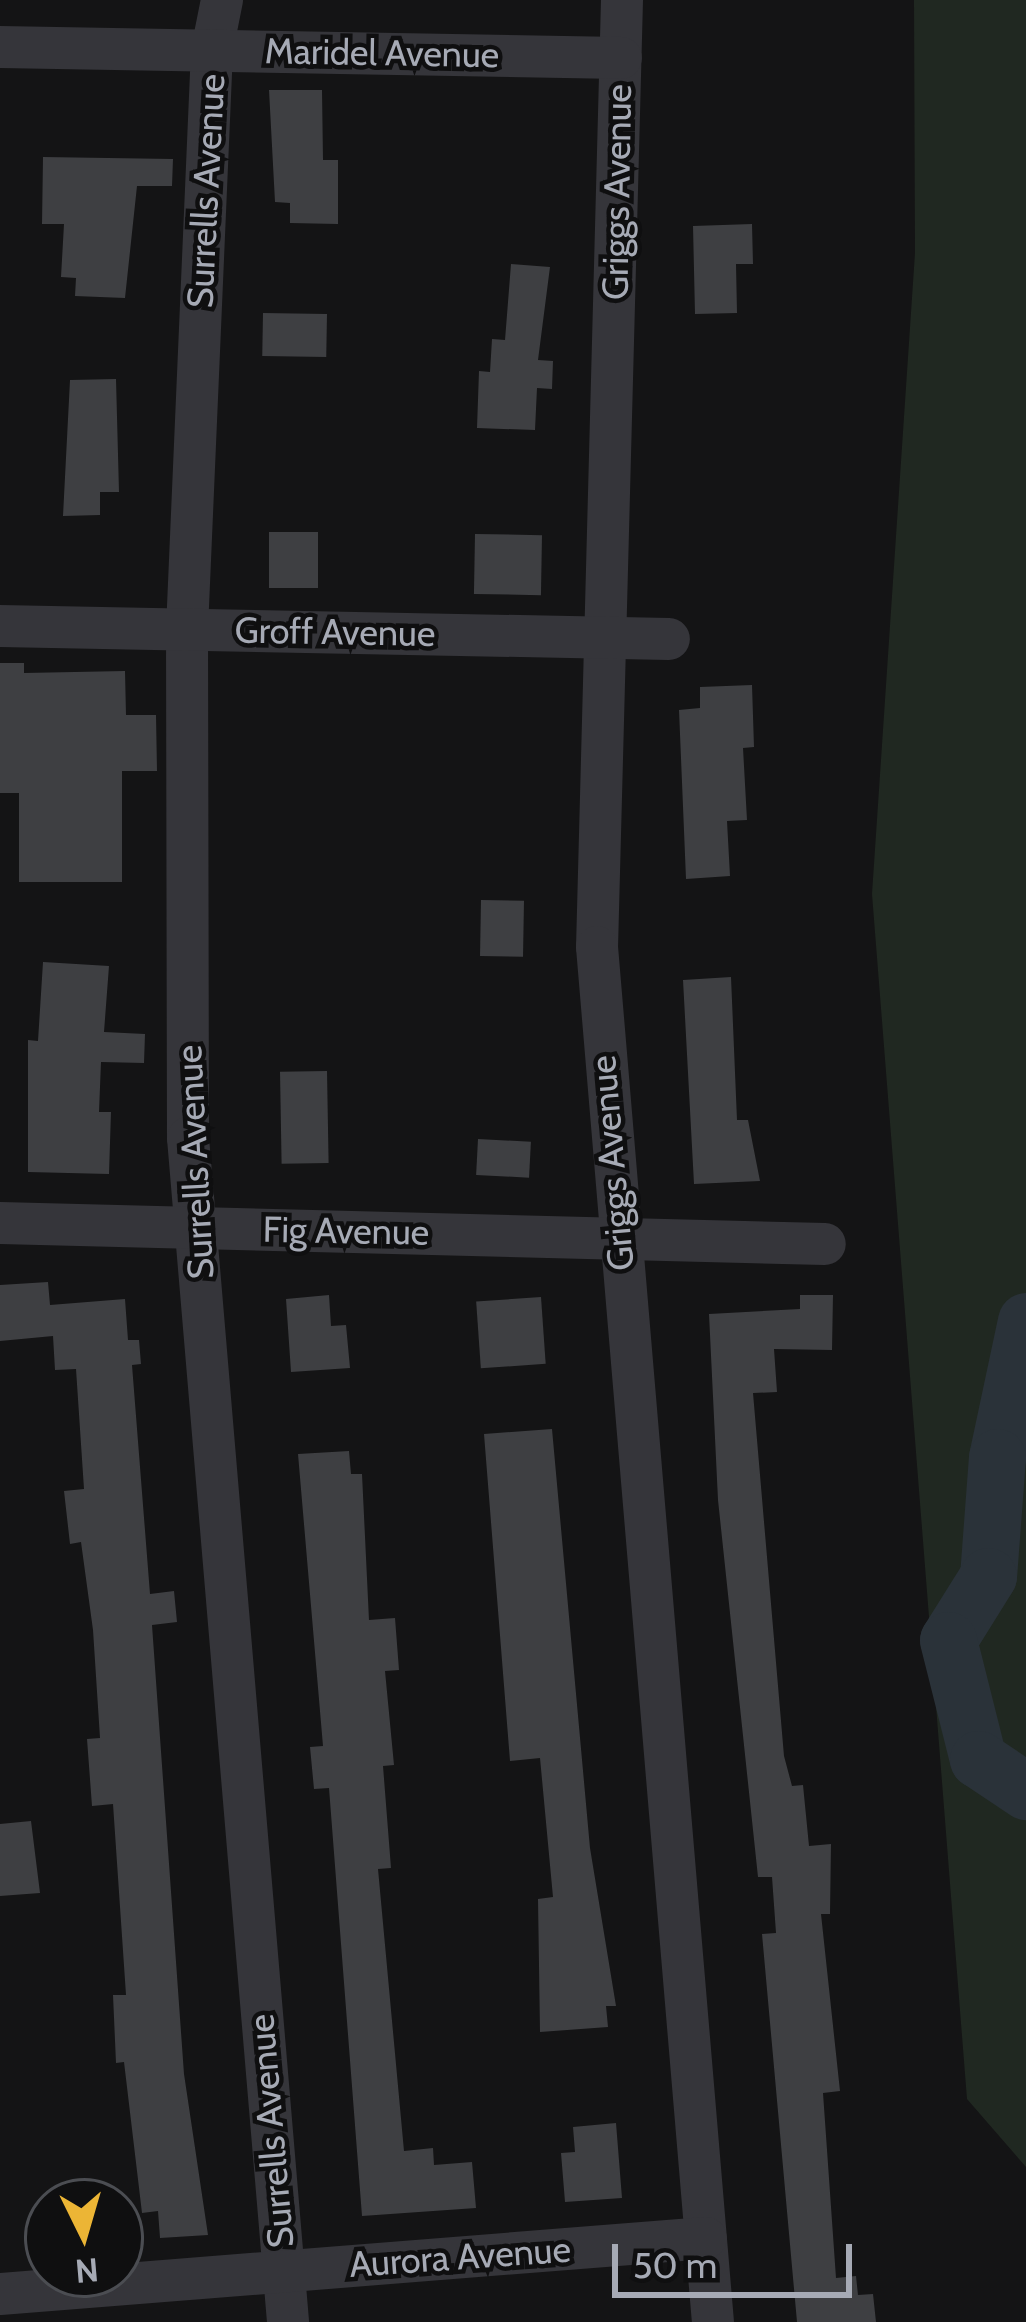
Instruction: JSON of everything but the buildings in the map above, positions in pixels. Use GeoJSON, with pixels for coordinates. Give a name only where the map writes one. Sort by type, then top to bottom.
{"type":"FeatureCollection","features":[{"type":"Feature","properties":{"kind":"street","name":"Surrells Avenue"},"geometry":{"type":"LineString","coordinates":[[221,0],[212,50],[187,629],[196,1228],[288,2322]]}},
{"type":"Feature","properties":{"kind":"street","name":"Griggs Avenue"},"geometry":{"type":"LineString","coordinates":[[622,0],[597,947],[713,2322]]}},
{"type":"Feature","properties":{"kind":"street","name":"Maridel Avenue"},"geometry":{"type":"LineString","coordinates":[[0,47],[621,58]]}},
{"type":"Feature","properties":{"kind":"street","name":"Groff Avenue"},"geometry":{"type":"LineString","coordinates":[[0,626],[669,638]]}},
{"type":"Feature","properties":{"kind":"street","name":"Fig Avenue"},"geometry":{"type":"LineString","coordinates":[[0,1223],[825,1244]]}},
{"type":"Feature","properties":{"kind":"street","name":"Aurora Avenue"},"geometry":{"type":"LineString","coordinates":[[0,2294],[706,2239]]}},
{"type":"Feature","properties":{"kind":"shaded area"},"geometry":{"type":"Polygon","coordinates":[[[914,0],[1026,0],[1026,2167],[967,2099],[872,894],[915,253],[914,0]]]}},
{"type":"Feature","properties":{"kind":"waterway"},"geometry":{"type":"LineString","coordinates":[[1026,1321],[997,1457],[988,1576],[948,1640],[978,1759],[1026,1791]]}}]}
